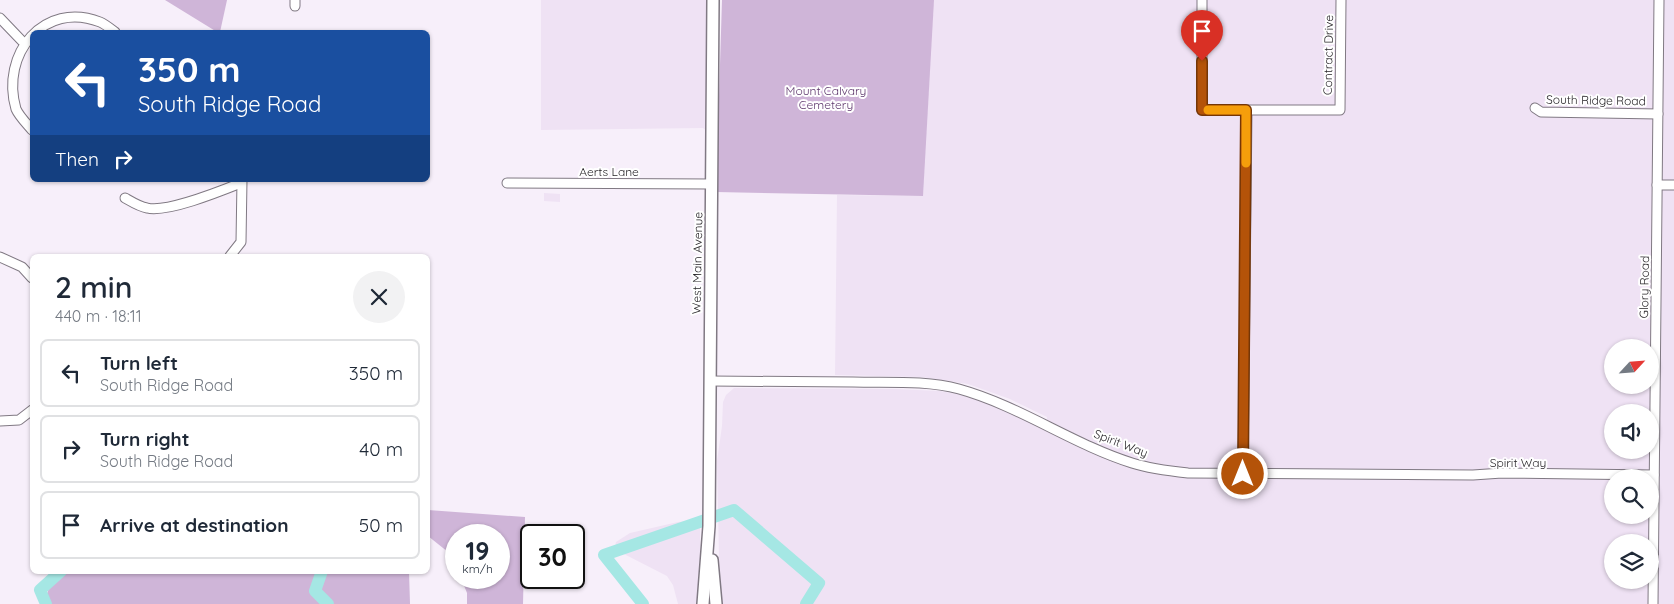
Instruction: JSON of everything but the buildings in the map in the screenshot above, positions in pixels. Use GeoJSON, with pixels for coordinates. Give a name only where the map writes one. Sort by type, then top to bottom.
{"type":"FeatureCollection","features":[{"type":"Feature","properties":{"kind":"main road","name":"West Main Avenue"},"geometry":{"type":"LineString","coordinates":[[703,604],[709,500],[713,0]]}},
{"type":"Feature","properties":{"kind":"main road","name":"West Main Avenue"},"geometry":{"type":"LineString","coordinates":[[708,526],[716,604]]}},
{"type":"Feature","properties":{"kind":"street"},"geometry":{"type":"LineString","coordinates":[[1202,0],[1202,110],[1246,110],[1243,474]]}},
{"type":"Feature","properties":{"kind":"street","name":"Contract Drive"},"geometry":{"type":"LineString","coordinates":[[1246,110],[1340,110],[1341,0]]}},
{"type":"Feature","properties":{"kind":"street","name":"Glory Road"},"geometry":{"type":"LineString","coordinates":[[1654,469],[1659,0]]}},
{"type":"Feature","properties":{"kind":"street"},"geometry":{"type":"LineString","coordinates":[[34,30],[55,19],[77,16],[101,22],[112,30]]}},
{"type":"Feature","properties":{"kind":"street"},"geometry":{"type":"LineString","coordinates":[[0,18],[22,41]]}},
{"type":"Feature","properties":{"kind":"street"},"geometry":{"type":"LineString","coordinates":[[30,34],[22,41],[11,63],[9,86],[16,110],[30,128]]}},
{"type":"Feature","properties":{"kind":"street","name":"South Ridge Road"},"geometry":{"type":"LineString","coordinates":[[1535,108],[1541,112],[1658,114]]}},
{"type":"Feature","properties":{"kind":"street"},"geometry":{"type":"LineString","coordinates":[[125,198],[148,209],[168,207],[193,201],[241,182],[241,242],[232,254]]}},
{"type":"Feature","properties":{"kind":"street","name":"Aerts Lane"},"geometry":{"type":"LineString","coordinates":[[507,183],[711,184]]}},
{"type":"Feature","properties":{"kind":"street"},"geometry":{"type":"LineString","coordinates":[[1657,185],[1674,186]]}},
{"type":"Feature","properties":{"kind":"street"},"geometry":{"type":"LineString","coordinates":[[0,257],[22,268],[30,276]]}},
{"type":"Feature","properties":{"kind":"street","name":"Spirit Way"},"geometry":{"type":"LineString","coordinates":[[710,381],[930,384],[958,389],[998,402],[1114,456],[1150,468],[1188,473],[1604,474]]}},
{"type":"Feature","properties":{"kind":"street"},"geometry":{"type":"LineString","coordinates":[[0,422],[19,420],[30,412]]}},
{"type":"Feature","properties":{"kind":"street","name":"Glory Road"},"geometry":{"type":"LineString","coordinates":[[1653,604],[1654,524]]}},
{"type":"Feature","properties":{"kind":"shaded area"},"geometry":{"type":"Polygon","coordinates":[[[541,0],[713,0],[712,135],[703,128],[541,130],[541,0]]]}},
{"type":"Feature","properties":{"kind":"shaded area"},"geometry":{"type":"Polygon","coordinates":[[[927,0],[1674,0],[1674,604],[720,604],[717,461],[723,402],[726,395],[734,388],[940,391],[987,403],[1047,430],[1047,417],[1010,399],[968,384],[921,377],[835,375],[837,195],[923,196],[927,0]]]}},
{"type":"Feature","properties":{"kind":"shaded area"},"geometry":{"type":"Polygon","coordinates":[[[544,193],[560,194],[560,202],[544,201],[544,193]]]}},
{"type":"Feature","properties":{"kind":"shaded area"},"geometry":{"type":"Polygon","coordinates":[[[700,520],[700,590],[698,604],[678,604],[673,585],[667,576],[622,553],[615,547],[616,542],[630,533],[678,522],[700,520]]]}},
{"type":"Feature","properties":{"kind":"green space"},"geometry":{"type":"Polygon","coordinates":[[[165,0],[227,0],[220,30],[214,30],[165,0]]]}},
{"type":"Feature","properties":{"kind":"green space","name":"Mount Calvary Cemetery"},"geometry":{"type":"Polygon","coordinates":[[[722,0],[934,0],[923,196],[716,192],[722,0]]]}},
{"type":"Feature","properties":{"kind":"green space"},"geometry":{"type":"Polygon","coordinates":[[[430,510],[525,517],[525,524],[520,524],[520,589],[523,589],[523,604],[467,604],[465,589],[510,589],[510,524],[445,524],[445,550],[430,538],[430,510]]]}},
{"type":"Feature","properties":{"kind":"green space"},"geometry":{"type":"Polygon","coordinates":[[[53,574],[409,574],[410,604],[44,604],[53,574]]]}},
{"type":"Feature","properties":{"kind":"waterway"},"geometry":{"type":"LineString","coordinates":[[643,604],[604,555],[734,510],[819,583],[806,604]]}},
{"type":"Feature","properties":{"kind":"waterway"},"geometry":{"type":"LineString","coordinates":[[46,604],[40,590],[58,574]]}},
{"type":"Feature","properties":{"kind":"waterway"},"geometry":{"type":"LineString","coordinates":[[321,574],[315,591],[328,604]]}},
{"type":"Feature","properties":{"kind":"slow traffic"},"geometry":{"type":"LineString","coordinates":[[1208,110],[1246,110],[1246,163]]}},
{"type":"Feature","properties":{"kind":"route"},"geometry":{"type":"LineString","coordinates":[[1202,61],[1202,110],[1246,110],[1243,474]]}}]}
